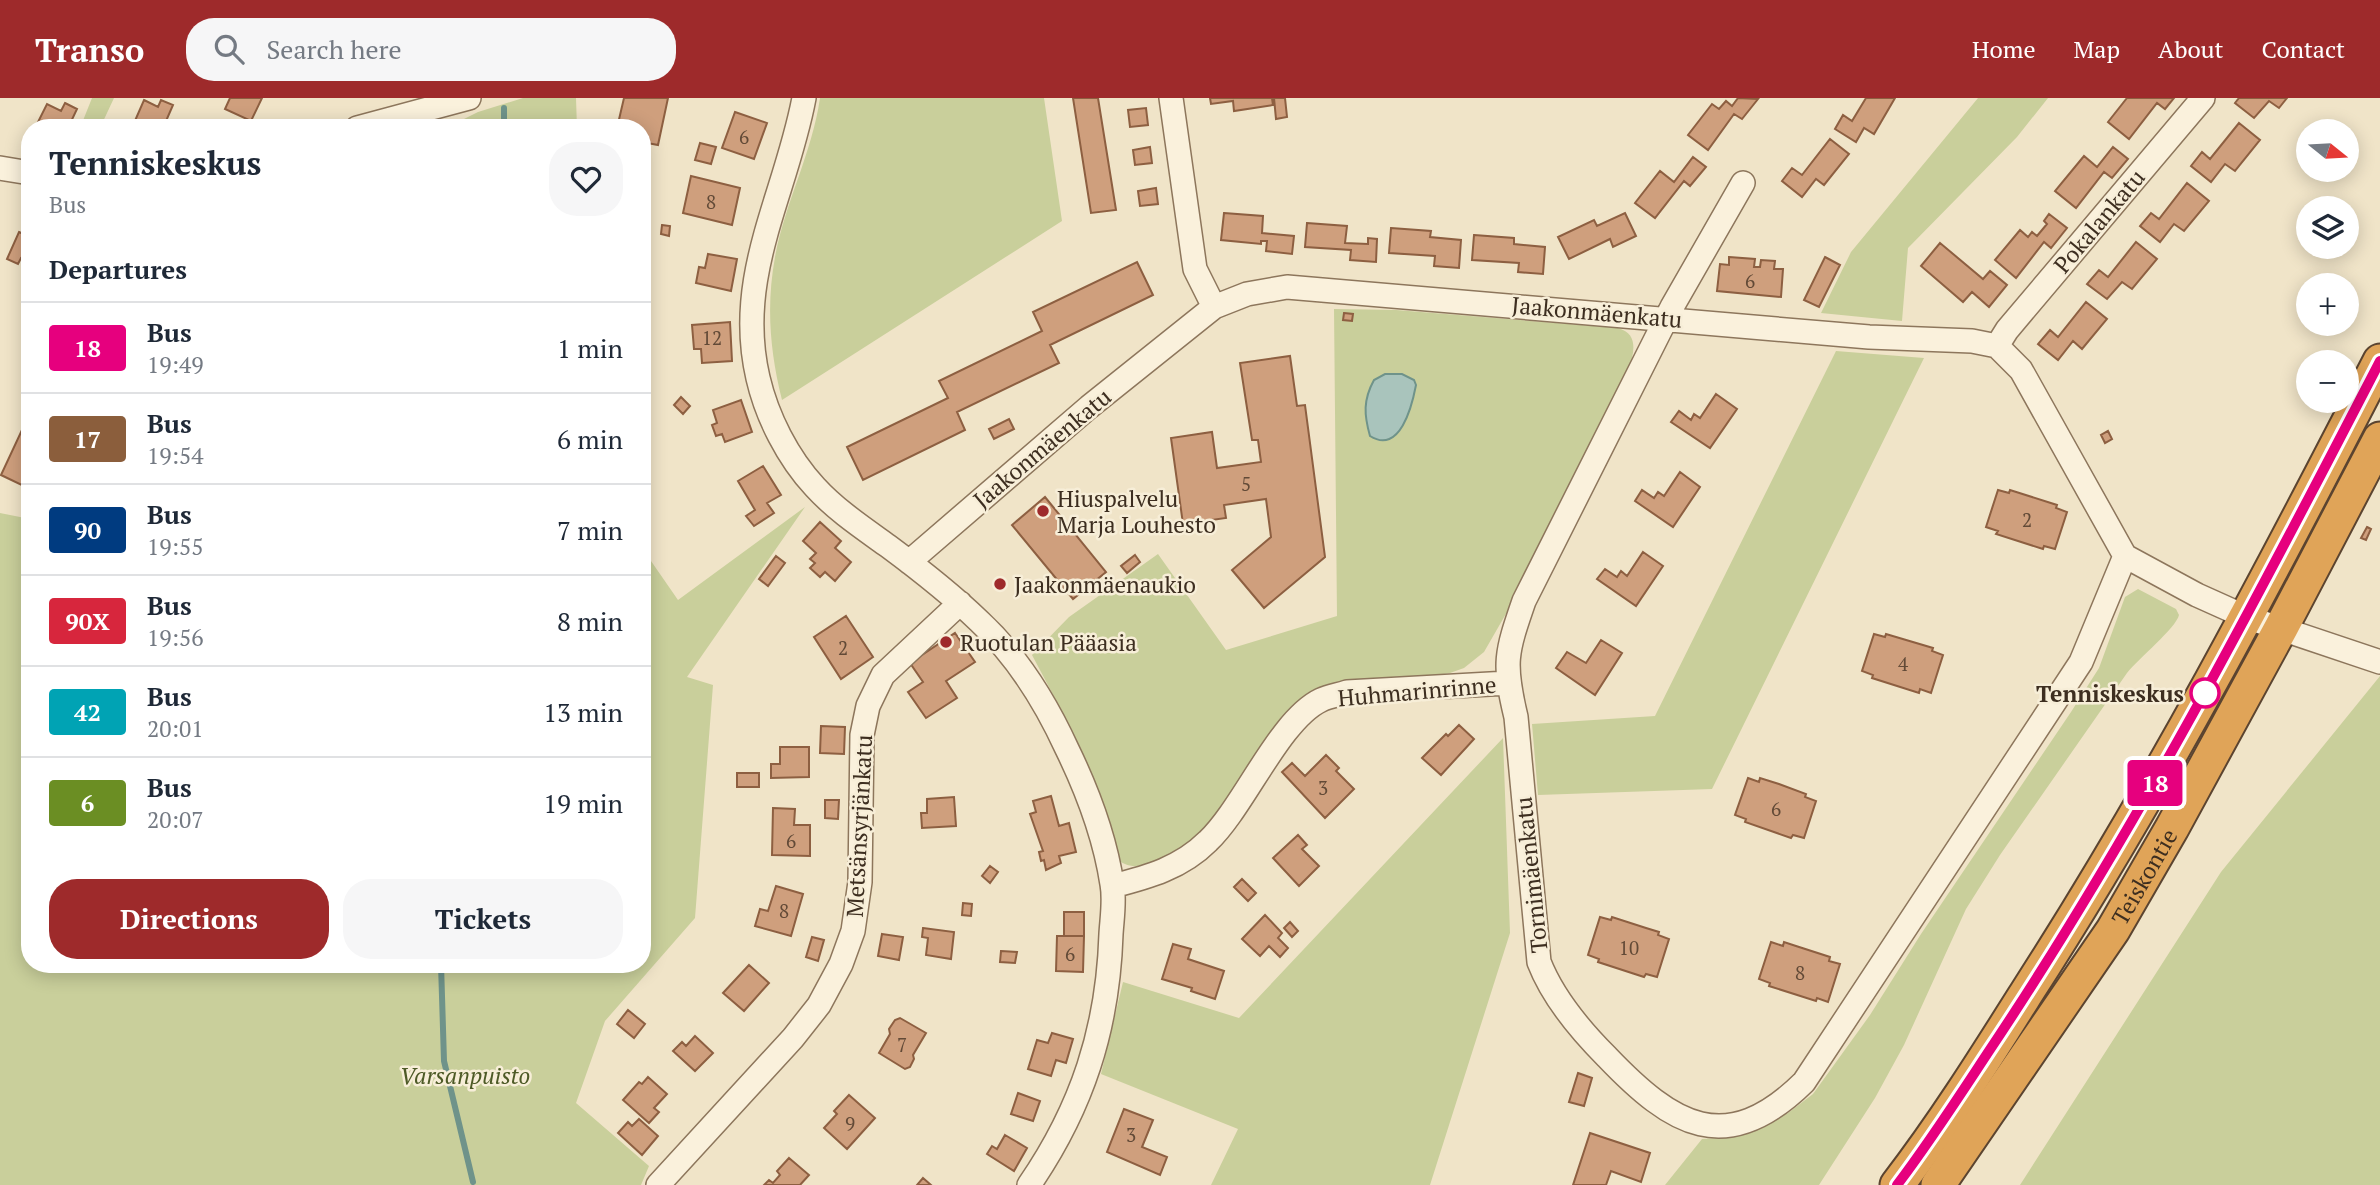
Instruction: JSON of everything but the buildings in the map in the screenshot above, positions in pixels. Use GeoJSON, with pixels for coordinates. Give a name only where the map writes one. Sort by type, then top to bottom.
{"type":"FeatureCollection","features":[{"type":"Feature","properties":{"kind":"highway","name":"Teiskontie"},"geometry":{"type":"LineString","coordinates":[[1897,1185],[2004,1029],[2090,895],[2279,558],[2380,360]]}},
{"type":"Feature","properties":{"kind":"highway","name":"Teiskontie"},"geometry":{"type":"LineString","coordinates":[[1938,1185],[2113,930],[2281,628],[2380,439]]}},
{"type":"Feature","properties":{"kind":"street"},"geometry":{"type":"LineString","coordinates":[[390,119],[468,98]]}},
{"type":"Feature","properties":{"kind":"street"},"geometry":{"type":"LineString","coordinates":[[804,98],[796,139],[767,227],[754,280],[751,331],[758,378],[780,434],[814,487],[848,517],[960,603],[1015,659],[1051,714],[1074,763],[1093,813],[1113,886],[1110,970],[1095,1047],[1083,1088],[1064,1128],[1028,1185]]}},
{"type":"Feature","properties":{"kind":"street"},"geometry":{"type":"LineString","coordinates":[[1171,98],[1195,269],[1214,307]]}},
{"type":"Feature","properties":{"kind":"street","name":"Pokalankatu"},"geometry":{"type":"LineString","coordinates":[[1997,346],[2007,330],[2203,98]]}},
{"type":"Feature","properties":{"kind":"street"},"geometry":{"type":"LineString","coordinates":[[0,168],[21,172]]}},
{"type":"Feature","properties":{"kind":"street","name":"Tornimäenkatu"},"geometry":{"type":"LineString","coordinates":[[1743,183],[1667,318],[1524,601],[1509,645],[1507,660],[1508,683],[1516,717],[1539,962],[1546,979],[1594,1044],[1629,1080],[1675,1116],[1712,1125],[1729,1126],[1745,1122],[1776,1106],[1804,1082],[2081,662],[2125,556]]}},
{"type":"Feature","properties":{"kind":"street","name":"Jaakonmäenkatu"},"geometry":{"type":"LineString","coordinates":[[909,562],[1089,407],[1214,307],[1247,294],[1287,287],[1868,337],[1972,341],[1997,346]]}},
{"type":"Feature","properties":{"kind":"street"},"geometry":{"type":"LineString","coordinates":[[1997,346],[2021,370],[2125,556],[2197,595],[2246,617],[2380,662]]}},
{"type":"Feature","properties":{"kind":"street","name":"Metsänsyrjänkatu"},"geometry":{"type":"LineString","coordinates":[[658,1185],[793,1038],[819,1005],[841,964],[853,931],[860,882],[862,735],[868,706],[883,675],[960,603]]}},
{"type":"Feature","properties":{"kind":"street","name":"Huhmarinrinne"},"geometry":{"type":"LineString","coordinates":[[1113,886],[1159,874],[1208,842],[1243,797],[1284,736],[1306,710],[1321,700],[1347,692],[1508,683]]}},
{"type":"Feature","properties":{"kind":"green space"},"geometry":{"type":"Polygon","coordinates":[[[92,98],[114,98],[104,119],[84,119],[92,98]]]}},
{"type":"Feature","properties":{"kind":"green space"},"geometry":{"type":"Polygon","coordinates":[[[523,98],[576,98],[577,119],[464,119],[523,98]]]}},
{"type":"Feature","properties":{"kind":"green space"},"geometry":{"type":"Polygon","coordinates":[[[820,98],[1044,98],[1062,221],[782,400],[771,329],[772,275],[779,237],[811,138],[820,98]]]}},
{"type":"Feature","properties":{"kind":"green space"},"geometry":{"type":"Polygon","coordinates":[[[1978,98],[2048,98],[2017,137],[1908,248],[1902,321],[1821,313],[1851,252],[1978,98]]]}},
{"type":"Feature","properties":{"kind":"green space"},"geometry":{"type":"Polygon","coordinates":[[[1334,309],[1396,310],[1618,328],[1632,339],[1633,350],[1629,369],[1507,612],[1484,652],[1464,668],[1450,673],[1350,681],[1190,843],[1155,863],[1145,866],[1127,865],[1118,860],[1067,721],[1032,655],[1069,617],[1158,554],[1226,650],[1337,616],[1334,309]]]}},
{"type":"Feature","properties":{"kind":"green space"},"geometry":{"type":"Polygon","coordinates":[[[1836,351],[1924,358],[1712,789],[1538,795],[1532,724],[1655,716],[1836,351]]]}},
{"type":"Feature","properties":{"kind":"green space","name":"Varsanpuisto"},"geometry":{"type":"Polygon","coordinates":[[[805,507],[687,677],[713,685],[695,918],[651,968],[651,561],[678,600],[805,507]]]}},
{"type":"Feature","properties":{"kind":"green space","name":"Varsanpuisto"},"geometry":{"type":"Polygon","coordinates":[[[0,513],[21,517],[21,973],[647,973],[605,1021],[576,1103],[649,1166],[641,1185],[0,1185],[0,513]]]}},
{"type":"Feature","properties":{"kind":"green space"},"geometry":{"type":"Polygon","coordinates":[[[2138,589],[2176,609],[2179,615],[2176,621],[2127,673],[2000,855],[1966,909],[1904,1045],[1875,1098],[1819,1185],[1665,1185],[1702,1139],[1750,1133],[1788,1113],[1813,1094],[1870,1015],[1921,934],[2071,712],[2099,668],[2125,597],[2138,589]]]}},
{"type":"Feature","properties":{"kind":"green space"},"geometry":{"type":"Polygon","coordinates":[[[2380,676],[2380,1185],[2020,1185],[2221,872],[2380,676]]]}},
{"type":"Feature","properties":{"kind":"green space"},"geometry":{"type":"Polygon","coordinates":[[[1503,738],[1510,933],[1430,1185],[1211,1185],[1238,1129],[1101,1074],[1123,982],[1239,1018],[1503,738]]]}},
{"type":"Feature","properties":{"kind":"water"},"geometry":{"type":"Polygon","coordinates":[[[1385,374],[1402,374],[1414,380],[1416,385],[1403,426],[1389,439],[1380,440],[1370,436],[1366,408],[1374,380],[1385,374]]]}},
{"type":"Feature","properties":{"kind":"waterway"},"geometry":{"type":"LineString","coordinates":[[504,108],[504,119]]}},
{"type":"Feature","properties":{"kind":"waterway"},"geometry":{"type":"LineString","coordinates":[[441,973],[444,1061],[473,1182]]}},
{"type":"Feature","properties":{"kind":"bus line","name":"18"},"geometry":{"type":"LineString","coordinates":[[1897,1185],[2004,1029],[2090,895],[2279,558],[2380,361]]}},
{"type":"Feature","properties":{"kind":"place","name":"Hiuspalvelu Marja Louhesto"},"geometry":{"type":"Point","coordinates":[1043,511]}},
{"type":"Feature","properties":{"kind":"place","name":"Jaakonmäenaukio"},"geometry":{"type":"Point","coordinates":[1000,584]}},
{"type":"Feature","properties":{"kind":"place","name":"Ruotulan Pääasia"},"geometry":{"type":"Point","coordinates":[946,642]}},
{"type":"Feature","properties":{"kind":"place","name":"Tenniskeskus"},"geometry":{"type":"Point","coordinates":[2205,693]}}]}
